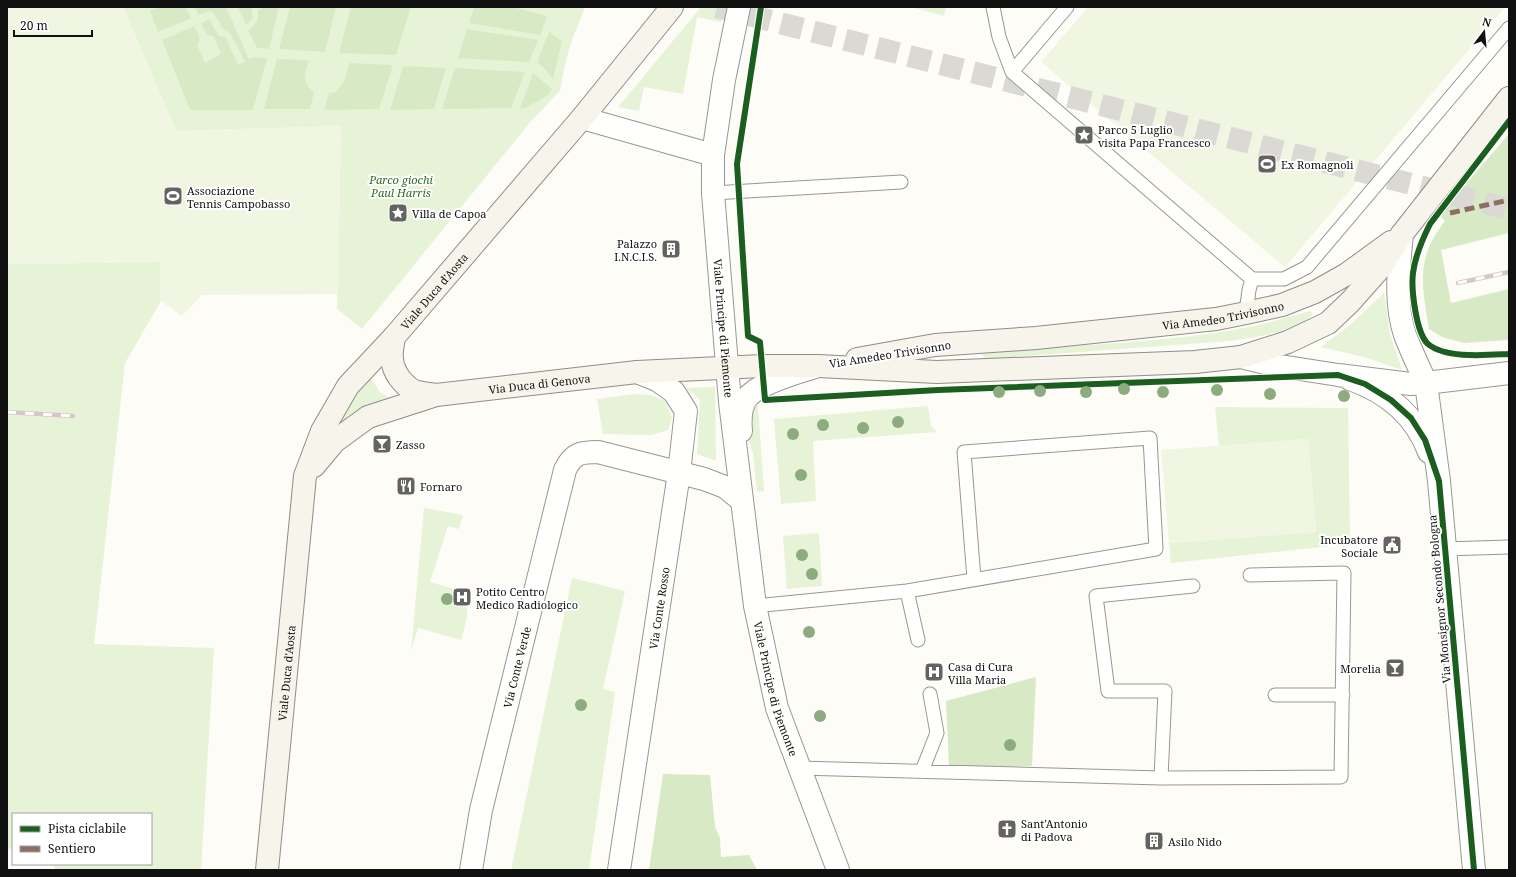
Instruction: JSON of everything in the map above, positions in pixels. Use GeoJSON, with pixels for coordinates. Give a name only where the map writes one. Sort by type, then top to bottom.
{"type":"FeatureCollection","features":[{"type":"Feature","properties":{"kind":"main road","name":"Viale Duca d'Aosta"},"geometry":{"type":"LineString","coordinates":[[267,870],[305,476],[322,431],[348,386],[394,337],[582,118],[672,7]]}},
{"type":"Feature","properties":{"kind":"main road"},"geometry":{"type":"LineString","coordinates":[[1402,234],[1509,98]]}},
{"type":"Feature","properties":{"kind":"main road","name":"Via Amedeo Trivisonno"},"geometry":{"type":"LineString","coordinates":[[818,366],[935,345],[1043,338],[1216,319],[1246,313],[1282,304],[1315,292],[1347,274],[1402,234]]}},
{"type":"Feature","properties":{"kind":"main road","name":"Via Amedeo Trivisonno"},"geometry":{"type":"LineString","coordinates":[[727,368],[818,366],[937,372],[1195,362],[1241,357],[1288,342],[1328,323],[1350,302],[1382,266],[1402,234]]}},
{"type":"Feature","properties":{"kind":"main road","name":"Via Duca di Genova"},"geometry":{"type":"LineString","coordinates":[[394,337],[391,358],[399,377],[406,385],[415,391],[436,395],[637,372],[727,368]]}},
{"type":"Feature","properties":{"kind":"main road"},"geometry":{"type":"LineString","coordinates":[[305,476],[335,441],[368,417],[436,395]]}},
{"type":"Feature","properties":{"kind":"street","name":"Viale Principe di Piemonte"},"geometry":{"type":"LineString","coordinates":[[740,7],[724,80],[713,155],[714,193],[727,368],[741,500],[756,606],[777,708],[838,870]]}},
{"type":"Feature","properties":{"kind":"street"},"geometry":{"type":"LineString","coordinates":[[582,118],[713,155]]}},
{"type":"Feature","properties":{"kind":"street","name":"Via Monsignor Secondo Bologna"},"geometry":{"type":"LineString","coordinates":[[1402,234],[1398,274],[1399,303],[1405,334],[1426,383],[1439,481],[1467,869]]}},
{"type":"Feature","properties":{"kind":"street","name":"Via Amedeo Trivisonno"},"geometry":{"type":"LineString","coordinates":[[1241,357],[1274,365],[1395,382],[1426,383],[1509,373]]}},
{"type":"Feature","properties":{"kind":"street","name":"Via Amedeo Trivisonno"},"geometry":{"type":"LineString","coordinates":[[736,449],[741,434],[740,416],[746,398],[755,390],[818,366]]}},
{"type":"Feature","properties":{"kind":"street","name":"Via Conte Rosso"},"geometry":{"type":"LineString","coordinates":[[619,870],[679,472],[686,411],[674,392],[657,380],[637,372]]}},
{"type":"Feature","properties":{"kind":"street","name":"Via Monsignor Secondo Bologna"},"geometry":{"type":"LineString","coordinates":[[1338,375],[1365,384],[1391,400],[1411,418],[1425,440],[1439,481]]}},
{"type":"Feature","properties":{"kind":"street","name":"Via Conte Verde"},"geometry":{"type":"LineString","coordinates":[[471,870],[483,802],[565,470],[574,456],[583,452],[598,452],[679,472]]}},
{"type":"Feature","properties":{"kind":"street"},"geometry":{"type":"LineString","coordinates":[[679,472],[725,487],[741,500]]}},
{"type":"Feature","properties":{"kind":"lane"},"geometry":{"type":"LineString","coordinates":[[993,7],[999,37],[1012,72],[1252,279],[1284,279],[1306,267],[1509,28]]}},
{"type":"Feature","properties":{"kind":"lane"},"geometry":{"type":"LineString","coordinates":[[1012,72],[1067,7]]}},
{"type":"Feature","properties":{"kind":"lane"},"geometry":{"type":"LineString","coordinates":[[714,193],[901,182]]}},
{"type":"Feature","properties":{"kind":"lane"},"geometry":{"type":"LineString","coordinates":[[1246,313],[1252,279]]}},
{"type":"Feature","properties":{"kind":"lane"},"geometry":{"type":"LineString","coordinates":[[756,606],[907,591],[1156,549],[1150,438],[964,452],[974,579]]}},
{"type":"Feature","properties":{"kind":"lane"},"geometry":{"type":"LineString","coordinates":[[1444,550],[1509,546]]}},
{"type":"Feature","properties":{"kind":"lane"},"geometry":{"type":"LineString","coordinates":[[799,768],[1161,778],[1341,777],[1344,574],[1250,575]]}},
{"type":"Feature","properties":{"kind":"lane"},"geometry":{"type":"LineString","coordinates":[[1161,778],[1165,691],[1108,691],[1096,596],[1193,586]]}},
{"type":"Feature","properties":{"kind":"lane"},"geometry":{"type":"LineString","coordinates":[[907,591],[918,640]]}},
{"type":"Feature","properties":{"kind":"lane"},"geometry":{"type":"LineString","coordinates":[[922,771],[937,733],[930,694]]}},
{"type":"Feature","properties":{"kind":"lane"},"geometry":{"type":"LineString","coordinates":[[1275,695],[1343,695]]}},
{"type":"Feature","properties":{"kind":"green space","name":"Associazione Tennis Campobasso"},"geometry":{"type":"Polygon","coordinates":[[[7,7],[123,7],[176,131],[341,126],[338,294],[202,295],[182,316],[161,301],[160,262],[7,264],[7,7]]]}},
{"type":"Feature","properties":{"kind":"green space","name":"Villa de Capoa"},"geometry":{"type":"Polygon","coordinates":[[[123,7],[585,7],[572,40],[565,64],[560,91],[532,120],[362,329],[337,309],[341,126],[176,131],[123,7]]]}},
{"type":"Feature","properties":{"kind":"green space"},"geometry":{"type":"Polygon","coordinates":[[[160,7],[185,7],[191,18],[158,32],[150,11],[160,7]]]}},
{"type":"Feature","properties":{"kind":"green space"},"geometry":{"type":"Polygon","coordinates":[[[195,7],[226,7],[249,59],[253,57],[267,58],[253,110],[190,110],[162,40],[194,26],[200,38],[197,45],[205,63],[221,54],[214,37],[207,35],[201,23],[209,19],[218,35],[226,38],[238,65],[245,62],[230,33],[223,29],[213,12],[209,11],[198,15],[195,7]]]}},
{"type":"Feature","properties":{"kind":"green space"},"geometry":{"type":"Polygon","coordinates":[[[238,7],[251,7],[252,17],[246,25],[238,7]]]}},
{"type":"Feature","properties":{"kind":"green space"},"geometry":{"type":"Polygon","coordinates":[[[264,7],[279,7],[269,49],[257,48],[248,31],[258,20],[258,10],[264,7]]]}},
{"type":"Feature","properties":{"kind":"green space"},"geometry":{"type":"Polygon","coordinates":[[[290,7],[336,7],[325,52],[279,49],[290,7]]]}},
{"type":"Feature","properties":{"kind":"green space"},"geometry":{"type":"Polygon","coordinates":[[[351,7],[411,7],[396,55],[339,53],[351,7]]]}},
{"type":"Feature","properties":{"kind":"green space"},"geometry":{"type":"Polygon","coordinates":[[[474,7],[512,7],[547,16],[540,35],[469,23],[474,7]]]}},
{"type":"Feature","properties":{"kind":"green space"},"geometry":{"type":"Polygon","coordinates":[[[701,7],[723,7],[721,22],[697,17],[683,94],[644,87],[639,111],[618,107],[701,7]]]}},
{"type":"Feature","properties":{"kind":"green space"},"geometry":{"type":"Polygon","coordinates":[[[912,7],[946,7],[944,16],[912,7]]]}},
{"type":"Feature","properties":{"kind":"green space","name":"Ex Romagnoli"},"geometry":{"type":"Polygon","coordinates":[[[1088,7],[1505,7],[1285,267],[1041,62],[1088,7]]]}},
{"type":"Feature","properties":{"kind":"green space"},"geometry":{"type":"Polygon","coordinates":[[[467,29],[538,40],[529,62],[458,58],[467,29]]]}},
{"type":"Feature","properties":{"kind":"green space"},"geometry":{"type":"Polygon","coordinates":[[[549,32],[562,41],[553,79],[537,62],[549,32]]]}},
{"type":"Feature","properties":{"kind":"green space"},"geometry":{"type":"Polygon","coordinates":[[[277,59],[309,60],[305,78],[307,85],[314,92],[310,109],[264,109],[277,59]]]}},
{"type":"Feature","properties":{"kind":"green space"},"geometry":{"type":"Polygon","coordinates":[[[349,63],[393,65],[379,109],[324,110],[329,93],[336,92],[345,80],[349,63]]]}},
{"type":"Feature","properties":{"kind":"green space"},"geometry":{"type":"Polygon","coordinates":[[[403,66],[446,68],[434,109],[390,110],[403,66]]]}},
{"type":"Feature","properties":{"kind":"green space"},"geometry":{"type":"Polygon","coordinates":[[[455,68],[525,72],[511,108],[442,109],[455,68]]]}},
{"type":"Feature","properties":{"kind":"green space"},"geometry":{"type":"Polygon","coordinates":[[[533,73],[552,89],[548,95],[524,109],[520,108],[533,73]]]}},
{"type":"Feature","properties":{"kind":"green space"},"geometry":{"type":"Polygon","coordinates":[[[1509,134],[1509,233],[1441,250],[1451,303],[1509,289],[1509,340],[1464,343],[1442,337],[1429,329],[1423,286],[1425,260],[1435,235],[1445,221],[1439,215],[1509,134]]]}},
{"type":"Feature","properties":{"kind":"green space"},"geometry":{"type":"Polygon","coordinates":[[[160,262],[161,301],[125,363],[94,644],[214,648],[201,870],[55,870],[54,865],[152,865],[152,813],[12,813],[12,848],[7,849],[7,264],[160,262]]]}},
{"type":"Feature","properties":{"kind":"green space"},"geometry":{"type":"Polygon","coordinates":[[[1384,293],[1390,334],[1402,370],[1364,357],[1321,347],[1350,325],[1384,293]]]}},
{"type":"Feature","properties":{"kind":"green space"},"geometry":{"type":"Polygon","coordinates":[[[1310,311],[1313,313],[1307,320],[1287,330],[1262,336],[1229,341],[987,359],[982,355],[986,352],[1152,340],[1220,332],[1259,325],[1310,311]]]}},
{"type":"Feature","properties":{"kind":"green space"},"geometry":{"type":"Polygon","coordinates":[[[368,374],[380,392],[395,401],[339,429],[334,421],[368,374]]]}},
{"type":"Feature","properties":{"kind":"green space"},"geometry":{"type":"Polygon","coordinates":[[[715,387],[716,461],[697,454],[700,400],[686,388],[715,387]]]}},
{"type":"Feature","properties":{"kind":"green space"},"geometry":{"type":"Polygon","coordinates":[[[634,394],[652,395],[665,401],[672,418],[668,430],[652,435],[603,434],[597,399],[634,394]]]}},
{"type":"Feature","properties":{"kind":"green space"},"geometry":{"type":"Polygon","coordinates":[[[758,406],[764,491],[757,492],[753,453],[746,433],[753,408],[758,406]]]}},
{"type":"Feature","properties":{"kind":"green space"},"geometry":{"type":"Polygon","coordinates":[[[928,406],[931,426],[937,432],[813,441],[816,501],[781,504],[774,419],[928,406]]]}},
{"type":"Feature","properties":{"kind":"green space"},"geometry":{"type":"Polygon","coordinates":[[[1215,407],[1348,408],[1350,544],[1171,563],[1169,543],[1316,532],[1308,439],[1219,446],[1215,407]]]}},
{"type":"Feature","properties":{"kind":"green space"},"geometry":{"type":"Polygon","coordinates":[[[1308,439],[1316,532],[1169,543],[1161,450],[1308,439]]]}},
{"type":"Feature","properties":{"kind":"green space"},"geometry":{"type":"Polygon","coordinates":[[[424,508],[463,515],[459,529],[448,526],[430,582],[461,591],[466,604],[467,615],[461,640],[418,628],[411,651],[424,508]]]}},
{"type":"Feature","properties":{"kind":"green space"},"geometry":{"type":"Polygon","coordinates":[[[819,533],[822,586],[787,589],[783,536],[819,533]]]}},
{"type":"Feature","properties":{"kind":"green space"},"geometry":{"type":"Polygon","coordinates":[[[572,578],[625,591],[603,689],[615,692],[589,870],[511,870],[572,578]]]}},
{"type":"Feature","properties":{"kind":"green space"},"geometry":{"type":"Polygon","coordinates":[[[1036,677],[1032,766],[949,767],[946,701],[1036,677]]]}},
{"type":"Feature","properties":{"kind":"green space"},"geometry":{"type":"Polygon","coordinates":[[[663,774],[710,775],[715,827],[720,838],[721,857],[749,855],[757,870],[649,870],[663,774]]]}},
{"type":"Feature","properties":{"kind":"tunnel"},"geometry":{"type":"LineString","coordinates":[[717,7],[1509,209]]}},
{"type":"Feature","properties":{"kind":"railway"},"geometry":{"type":"LineString","coordinates":[[1458,283],[1509,272]]}},
{"type":"Feature","properties":{"kind":"railway"},"geometry":{"type":"LineString","coordinates":[[7,412],[73,416]]}},
{"type":"Feature","properties":{"kind":"marked path"},"geometry":{"type":"LineString","coordinates":[[1450,213],[1509,200]]}},
{"type":"Feature","properties":{"kind":"cycle path"},"geometry":{"type":"LineString","coordinates":[[761,7],[737,164],[748,336],[760,342],[765,400],[938,390],[1338,375],[1365,384],[1391,400],[1411,418],[1425,440],[1439,481],[1474,870]]}},
{"type":"Feature","properties":{"kind":"cycle path"},"geometry":{"type":"LineString","coordinates":[[1509,121],[1430,224],[1417,254],[1413,273],[1414,300],[1417,321],[1420,331],[1428,344],[1436,349],[1456,354],[1509,354]]}},
{"type":"Feature","properties":{"kind":"place","name":"Parco 5 Luglio visita Papa Francesco"},"geometry":{"type":"Point","coordinates":[1084,135]}},
{"type":"Feature","properties":{"kind":"place","name":"Ex Romagnoli"},"geometry":{"type":"Point","coordinates":[1267,164]}},
{"type":"Feature","properties":{"kind":"place","name":"Associazione Tennis Campobasso"},"geometry":{"type":"Point","coordinates":[173,196]}},
{"type":"Feature","properties":{"kind":"place","name":"Villa de Capoa"},"geometry":{"type":"Point","coordinates":[398,213]}},
{"type":"Feature","properties":{"kind":"place","name":"Palazzo I.N.C.I.S."},"geometry":{"type":"Point","coordinates":[671,249]}},
{"type":"Feature","properties":{"kind":"place","name":"Zasso"},"geometry":{"type":"Point","coordinates":[382,444]}},
{"type":"Feature","properties":{"kind":"place","name":"Fornaro"},"geometry":{"type":"Point","coordinates":[406,486]}},
{"type":"Feature","properties":{"kind":"place","name":"Incubatore Sociale"},"geometry":{"type":"Point","coordinates":[1392,545]}},
{"type":"Feature","properties":{"kind":"place","name":"Potito Centro Medico Radiologico"},"geometry":{"type":"Point","coordinates":[462,597]}},
{"type":"Feature","properties":{"kind":"place","name":"Morelia"},"geometry":{"type":"Point","coordinates":[1395,668]}},
{"type":"Feature","properties":{"kind":"place","name":"Casa di Cura Villa Maria"},"geometry":{"type":"Point","coordinates":[934,672]}},
{"type":"Feature","properties":{"kind":"place","name":"Sant'Antonio di Padova"},"geometry":{"type":"Point","coordinates":[1007,829]}},
{"type":"Feature","properties":{"kind":"place","name":"Asilo Nido"},"geometry":{"type":"Point","coordinates":[1154,841]}},
{"type":"Feature","properties":{"kind":"park label","name":"Parco giochi Paul Harris"},"geometry":{"type":"Point","coordinates":[401,185]}}]}
